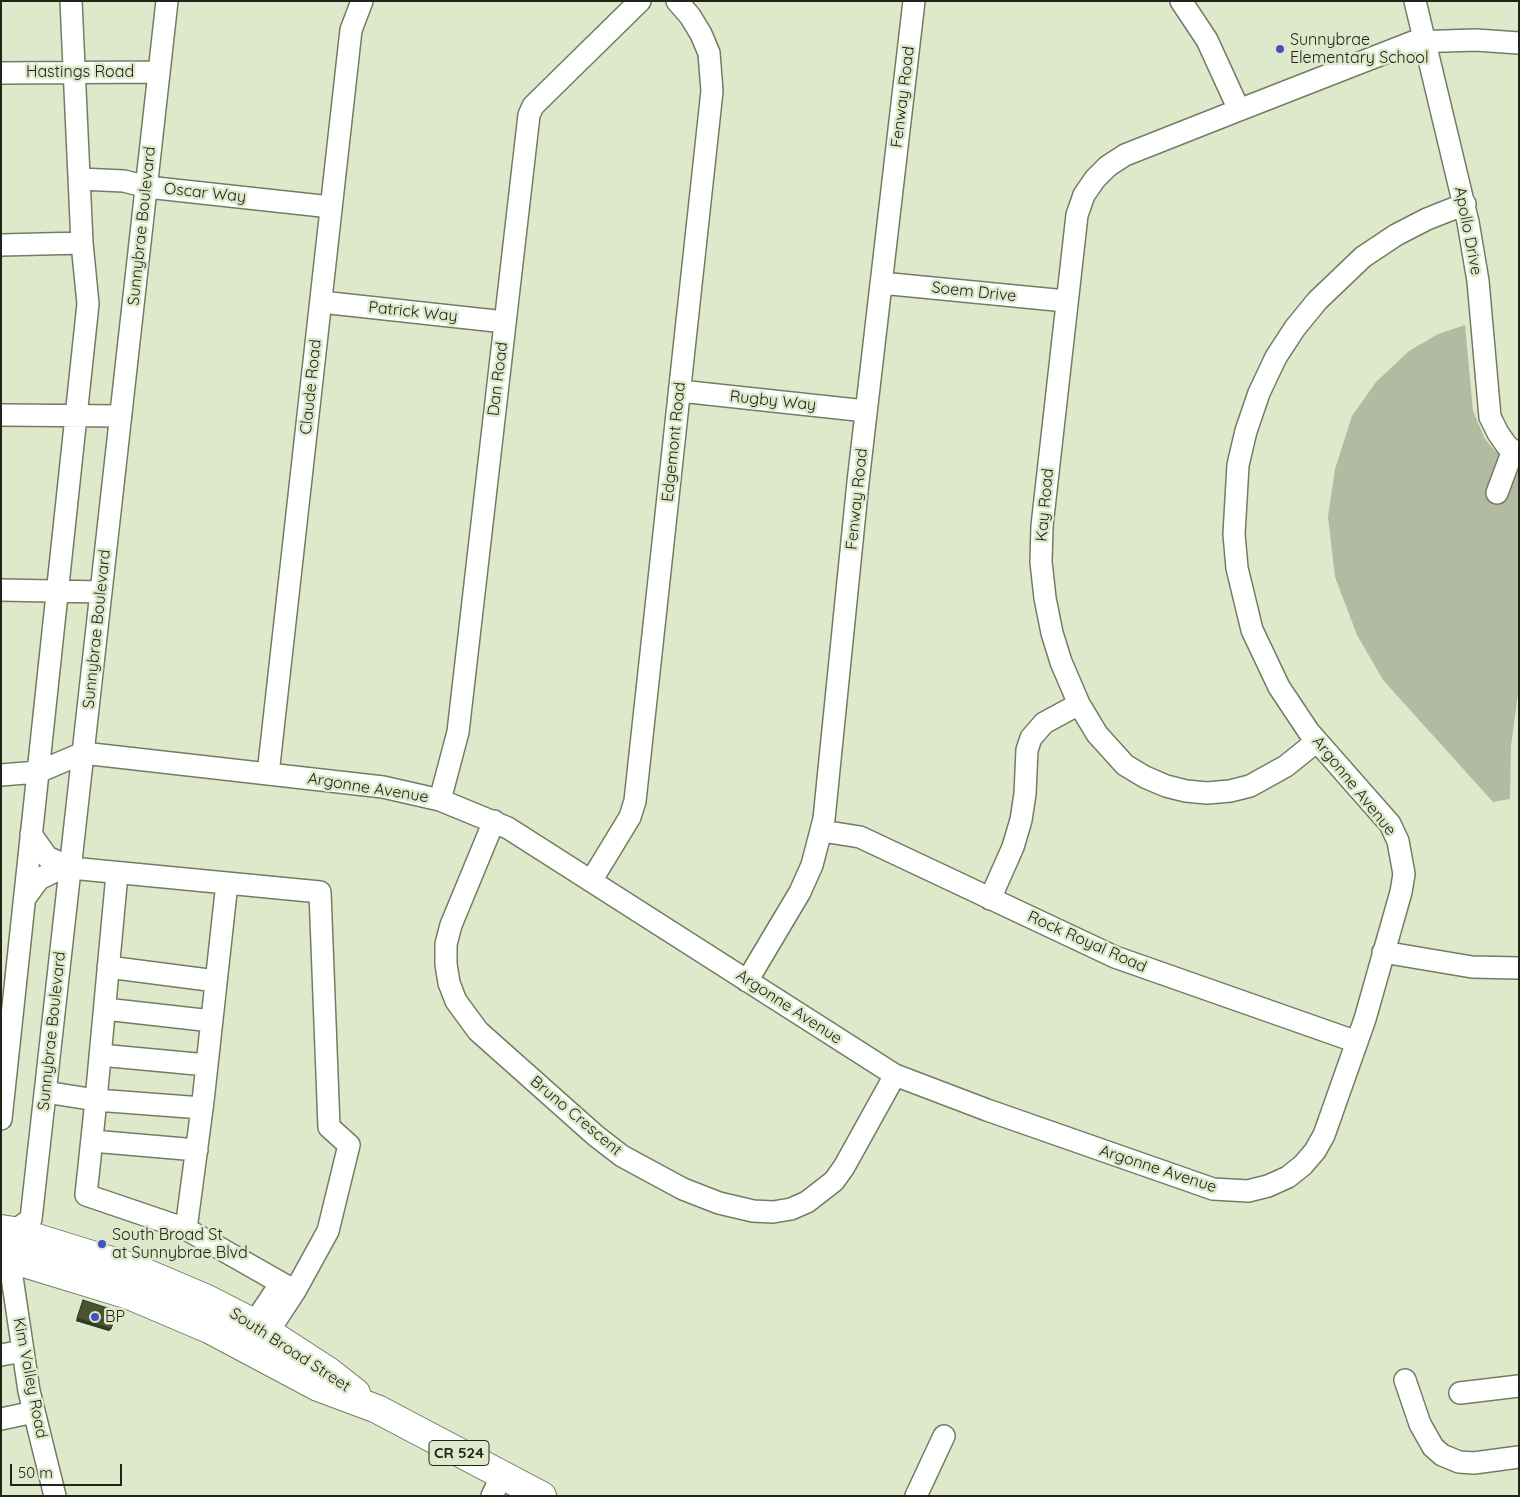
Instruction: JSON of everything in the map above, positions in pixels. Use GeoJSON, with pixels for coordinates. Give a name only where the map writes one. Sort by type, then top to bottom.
{"type":"FeatureCollection","features":[{"type":"Feature","properties":{"kind":"main road","name":"South Broad Street"},"geometry":{"type":"LineString","coordinates":[[6,1227],[134,1268],[207,1299],[254,1334],[328,1371],[377,1409],[497,1486],[542,1496]]}},
{"type":"Feature","properties":{"kind":"main road","name":"South Broad Street"},"geometry":{"type":"LineString","coordinates":[[5,1257],[129,1295],[209,1329],[254,1334]]}},
{"type":"Feature","properties":{"kind":"main road"},"geometry":{"type":"LineString","coordinates":[[207,1299],[209,1329]]}},
{"type":"Feature","properties":{"kind":"street"},"geometry":{"type":"LineString","coordinates":[[1,1119],[7,1004],[25,898],[88,304],[82,243],[71,1]]}},
{"type":"Feature","properties":{"kind":"street","name":"Sunnybrae Boulevard"},"geometry":{"type":"LineString","coordinates":[[6,1227],[31,1219],[166,1]]}},
{"type":"Feature","properties":{"kind":"street","name":"Claude Road"},"geometry":{"type":"LineString","coordinates":[[268,774],[351,30],[362,1]]}},
{"type":"Feature","properties":{"kind":"street","name":"Dan Road"},"geometry":{"type":"LineString","coordinates":[[440,800],[458,732],[529,115],[533,106],[640,1]]}},
{"type":"Feature","properties":{"kind":"street","name":"Edgemont Road"},"geometry":{"type":"LineString","coordinates":[[591,881],[630,817],[635,801],[712,82],[709,53],[701,34],[690,16],[676,1]]}},
{"type":"Feature","properties":{"kind":"street","name":"Fenway Road"},"geometry":{"type":"LineString","coordinates":[[747,981],[800,892],[812,864],[822,831],[866,412],[914,1]]}},
{"type":"Feature","properties":{"kind":"street"},"geometry":{"type":"LineString","coordinates":[[1181,1],[1207,40],[1239,110]]}},
{"type":"Feature","properties":{"kind":"street","name":"Apollo Drive"},"geometry":{"type":"LineString","coordinates":[[1415,1],[1465,204],[1478,281],[1490,417],[1498,433],[1516,453]]}},
{"type":"Feature","properties":{"kind":"street","name":"Kay Road"},"geometry":{"type":"LineString","coordinates":[[1317,741],[1286,766],[1250,786],[1230,791],[1207,793],[1186,791],[1166,786],[1145,777],[1125,765],[1097,734],[1079,704],[1061,662],[1052,633],[1045,598],[1041,562],[1042,526],[1077,215],[1084,195],[1096,178],[1108,166],[1125,155],[1413,42],[1476,40],[1519,43]]}},
{"type":"Feature","properties":{"kind":"street","name":"Hastings Road"},"geometry":{"type":"LineString","coordinates":[[1,73],[74,71],[159,72]]}},
{"type":"Feature","properties":{"kind":"street","name":"Oscar Way"},"geometry":{"type":"LineString","coordinates":[[80,179],[124,181],[146,187],[331,207]]}},
{"type":"Feature","properties":{"kind":"street","name":"Argonne Avenue"},"geometry":{"type":"LineString","coordinates":[[1,775],[38,772],[83,753],[383,787],[440,800],[494,821],[895,1074],[987,1110],[1213,1189],[1248,1191],[1268,1186],[1288,1177],[1315,1151],[1324,1135],[1357,1042],[1401,892],[1404,874],[1398,841],[1390,824],[1317,741],[1280,687],[1266,662],[1252,630],[1243,597],[1234,534],[1234,499],[1238,465],[1246,431],[1259,393],[1276,357],[1295,328],[1323,294],[1363,257],[1396,235],[1427,219],[1465,204]]}},
{"type":"Feature","properties":{"kind":"street"},"geometry":{"type":"LineString","coordinates":[[1,244],[82,243]]}},
{"type":"Feature","properties":{"kind":"street","name":"Soem Drive"},"geometry":{"type":"LineString","coordinates":[[881,283],[1066,301]]}},
{"type":"Feature","properties":{"kind":"street","name":"Patrick Way"},"geometry":{"type":"LineString","coordinates":[[320,302],[505,322]]}},
{"type":"Feature","properties":{"kind":"street","name":"Rugby Way"},"geometry":{"type":"LineString","coordinates":[[680,391],[866,412]]}},
{"type":"Feature","properties":{"kind":"street"},"geometry":{"type":"LineString","coordinates":[[1,415],[121,416]]}},
{"type":"Feature","properties":{"kind":"street"},"geometry":{"type":"LineString","coordinates":[[1497,493],[1516,453]]}},
{"type":"Feature","properties":{"kind":"street"},"geometry":{"type":"LineString","coordinates":[[1,590],[101,592]]}},
{"type":"Feature","properties":{"kind":"street"},"geometry":{"type":"LineString","coordinates":[[990,898],[1013,847],[1021,820],[1025,794],[1027,750],[1031,738],[1044,724],[1079,704]]}},
{"type":"Feature","properties":{"kind":"street","name":"Bruno Crescent"},"geometry":{"type":"LineString","coordinates":[[494,821],[451,925],[446,944],[448,973],[456,1001],[478,1031],[596,1136],[622,1156],[683,1190],[719,1203],[753,1211],[773,1212],[791,1209],[807,1202],[834,1182],[895,1074]]}},
{"type":"Feature","properties":{"kind":"street","name":"Rock Royal Road"},"geometry":{"type":"LineString","coordinates":[[822,831],[860,837],[1114,957],[1357,1042]]}},
{"type":"Feature","properties":{"kind":"street"},"geometry":{"type":"LineString","coordinates":[[32,834],[47,856],[70,868]]}},
{"type":"Feature","properties":{"kind":"street"},"geometry":{"type":"LineString","coordinates":[[25,898],[39,879],[59,869],[70,868],[320,892],[329,1127],[349,1145],[328,1231],[254,1334]]}},
{"type":"Feature","properties":{"kind":"street"},"geometry":{"type":"LineString","coordinates":[[117,874],[86,1195],[186,1229],[288,1287]]}},
{"type":"Feature","properties":{"kind":"street"},"geometry":{"type":"LineString","coordinates":[[186,1229],[202,1108],[227,883]]}},
{"type":"Feature","properties":{"kind":"street"},"geometry":{"type":"LineString","coordinates":[[1383,952],[1472,967],[1519,968]]}},
{"type":"Feature","properties":{"kind":"street"},"geometry":{"type":"LineString","coordinates":[[108,967],[216,981]]}},
{"type":"Feature","properties":{"kind":"street"},"geometry":{"type":"LineString","coordinates":[[105,1009],[212,1021]]}},
{"type":"Feature","properties":{"kind":"street"},"geometry":{"type":"LineString","coordinates":[[100,1056],[207,1065]]}},
{"type":"Feature","properties":{"kind":"street"},"geometry":{"type":"LineString","coordinates":[[45,1092],[96,1100],[202,1108]]}},
{"type":"Feature","properties":{"kind":"street"},"geometry":{"type":"LineString","coordinates":[[92,1141],[197,1150]]}},
{"type":"Feature","properties":{"kind":"street","name":"Kim Valley Road"},"geometry":{"type":"LineString","coordinates":[[6,1227],[5,1257],[34,1412],[54,1496]]}},
{"type":"Feature","properties":{"kind":"street"},"geometry":{"type":"LineString","coordinates":[[1,1355],[23,1351]]}},
{"type":"Feature","properties":{"kind":"street"},"geometry":{"type":"LineString","coordinates":[[1405,1380],[1420,1424],[1433,1447],[1442,1455],[1459,1462],[1474,1463],[1519,1457]]}},
{"type":"Feature","properties":{"kind":"street"},"geometry":{"type":"LineString","coordinates":[[1460,1393],[1519,1386]]}},
{"type":"Feature","properties":{"kind":"street"},"geometry":{"type":"LineString","coordinates":[[1,1420],[34,1412]]}},
{"type":"Feature","properties":{"kind":"street"},"geometry":{"type":"LineString","coordinates":[[916,1496],[944,1436]]}},
{"type":"Feature","properties":{"kind":"green space"},"geometry":{"type":"Polygon","coordinates":[[[1465,325],[1473,411],[1485,439],[1496,452],[1519,470],[1519,686],[1511,746],[1510,799],[1493,802],[1383,680],[1357,635],[1335,577],[1328,517],[1335,469],[1352,416],[1376,382],[1409,351],[1438,334],[1465,325]]]}},
{"type":"Feature","properties":{"kind":"building","name":"BP"},"geometry":{"type":"Polygon","coordinates":[[[83,1300],[117,1311],[111,1329],[77,1318],[83,1300]]]}},
{"type":"Feature","properties":{"kind":"place","name":"Sunnybrae Elementary School"},"geometry":{"type":"Point","coordinates":[1280,49]}},
{"type":"Feature","properties":{"kind":"place","name":"South Broad St at Sunnybrae Blvd"},"geometry":{"type":"Point","coordinates":[102,1244]}},
{"type":"Feature","properties":{"kind":"place","name":"BP"},"geometry":{"type":"Point","coordinates":[95,1317]}}]}
